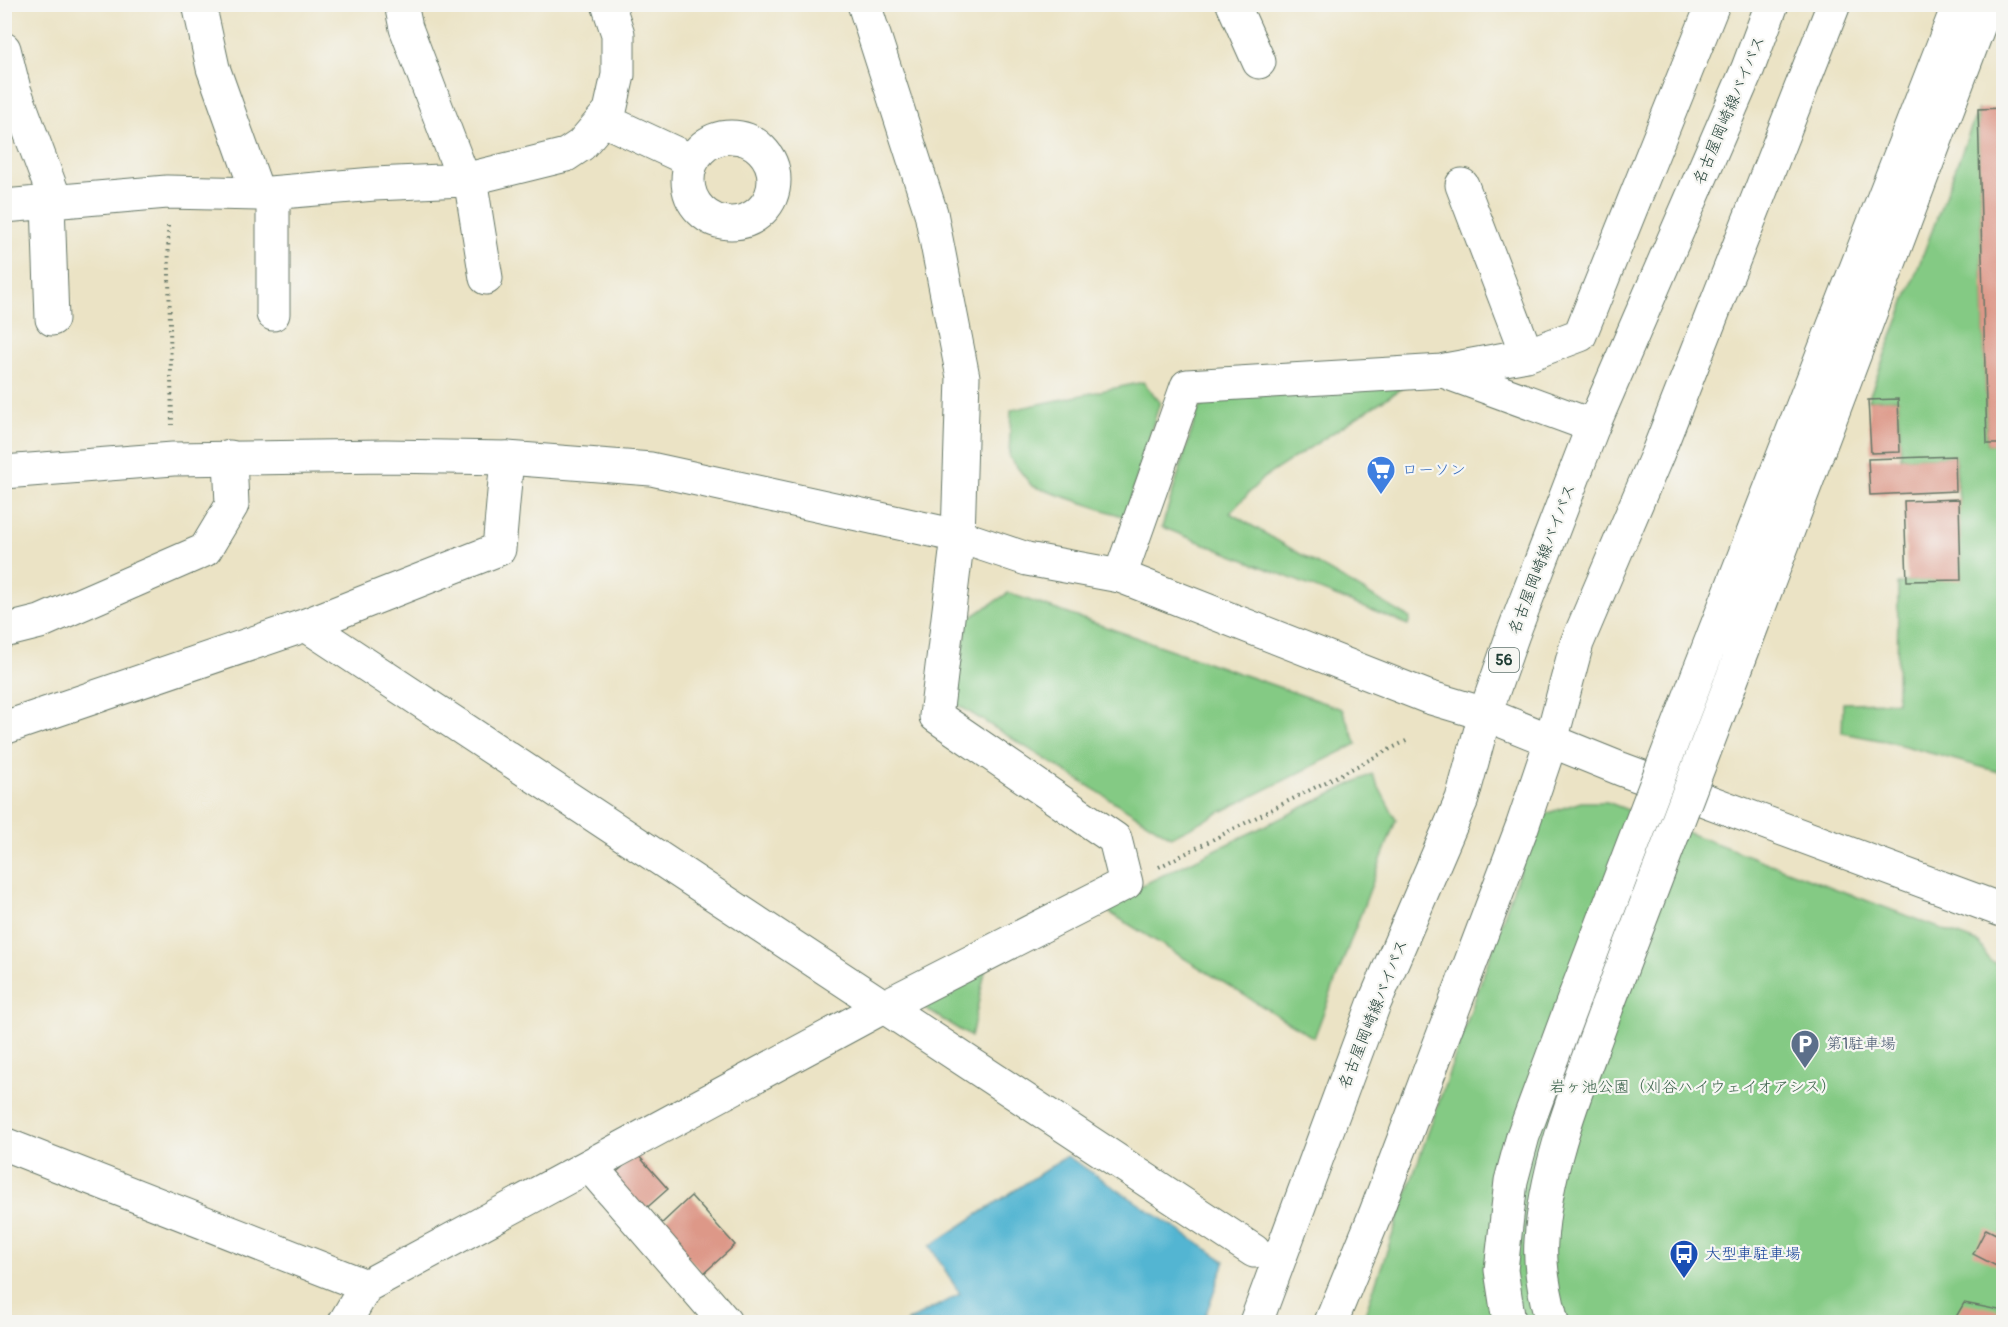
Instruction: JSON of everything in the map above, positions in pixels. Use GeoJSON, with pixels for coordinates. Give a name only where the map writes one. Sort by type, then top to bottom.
{"type":"FeatureCollection","features":[{"type":"Feature","properties":{"kind":"main road"},"geometry":{"type":"LineString","coordinates":[[199,4],[213,68],[266,193],[273,314]]}},
{"type":"Feature","properties":{"kind":"main road"},"geometry":{"type":"LineString","coordinates":[[401,4],[406,28],[467,179],[486,278]]}},
{"type":"Feature","properties":{"kind":"main road"},"geometry":{"type":"LineString","coordinates":[[4,206],[167,192],[266,193],[467,179],[566,155],[581,145],[610,111],[618,75],[618,34],[608,4]]}},
{"type":"Feature","properties":{"kind":"main road"},"geometry":{"type":"LineString","coordinates":[[345,1323],[366,1286],[883,1007],[1126,883],[1115,839],[936,716],[958,536],[963,377],[931,213],[864,4]]}},
{"type":"Feature","properties":{"kind":"main road"},"geometry":{"type":"LineString","coordinates":[[1233,4],[1259,62]]}},
{"type":"Feature","properties":{"kind":"main road"},"geometry":{"type":"LineString","coordinates":[[1120,576],[1187,386],[1443,371],[1527,356],[1580,335],[1713,4]]}},
{"type":"Feature","properties":{"kind":"main road","name":"名古屋岡崎線バイパス"},"geometry":{"type":"LineString","coordinates":[[1256,1323],[1374,1004],[1462,799],[1485,714],[1513,634],[1593,426],[1748,68],[1772,4]]}},
{"type":"Feature","properties":{"kind":"main road"},"geometry":{"type":"LineString","coordinates":[[1331,1323],[1375,1215],[1522,827],[1551,741],[1576,644],[1657,455],[1834,4]]}},
{"type":"Feature","properties":{"kind":"main road"},"geometry":{"type":"LineString","coordinates":[[1509,1323],[1502,1270],[1511,1181],[1523,1136],[1699,672],[1959,4]]}},
{"type":"Feature","properties":{"kind":"main road"},"geometry":{"type":"LineString","coordinates":[[1552,1323],[1544,1290],[1540,1243],[1546,1192],[1559,1145],[1607,1007],[1987,4]]}},
{"type":"Feature","properties":{"kind":"main road"},"geometry":{"type":"LineString","coordinates":[[4,49],[14,89],[52,203],[52,319]]}},
{"type":"Feature","properties":{"kind":"main road"},"geometry":{"type":"LineString","coordinates":[[604,120],[692,161]]}},
{"type":"Feature","properties":{"kind":"main road"},"geometry":{"type":"LineString","coordinates":[[1462,185],[1527,356]]}},
{"type":"Feature","properties":{"kind":"main road"},"geometry":{"type":"LineString","coordinates":[[1443,371],[1593,426]]}},
{"type":"Feature","properties":{"kind":"main road"},"geometry":{"type":"LineString","coordinates":[[4,472],[172,459],[231,457],[507,458],[651,469],[958,536],[1027,559],[1120,576],[1428,697],[1485,714],[1621,769],[2004,910]]}},
{"type":"Feature","properties":{"kind":"main road"},"geometry":{"type":"LineString","coordinates":[[4,631],[40,622],[205,550],[232,505],[231,457]]}},
{"type":"Feature","properties":{"kind":"main road"},"geometry":{"type":"LineString","coordinates":[[4,728],[306,625],[499,549],[507,458]]}},
{"type":"Feature","properties":{"kind":"main road"},"geometry":{"type":"LineString","coordinates":[[306,625],[1254,1251]]}},
{"type":"Feature","properties":{"kind":"main road"},"geometry":{"type":"LineString","coordinates":[[4,1144],[366,1286]]}},
{"type":"Feature","properties":{"kind":"main road"},"geometry":{"type":"LineString","coordinates":[[590,1166],[725,1323]]}},
{"type":"Feature","properties":{"kind":"path"},"geometry":{"type":"LineString","coordinates":[[167,192],[172,459]]}},
{"type":"Feature","properties":{"kind":"path"},"geometry":{"type":"LineString","coordinates":[[1126,883],[1408,740]]}},
{"type":"Feature","properties":{"kind":"green space"},"geometry":{"type":"Polygon","coordinates":[[[1978,109],[1987,444],[2004,444],[2003,773],[1890,742],[1842,733],[1843,703],[1897,702],[1898,584],[1907,581],[1961,579],[1959,499],[1955,456],[1901,458],[1898,399],[1868,400],[1978,109]]]}},
{"type":"Feature","properties":{"kind":"green space"},"geometry":{"type":"Polygon","coordinates":[[[1143,382],[1160,402],[1125,517],[1032,486],[1009,457],[1011,410],[1143,382]]]}},
{"type":"Feature","properties":{"kind":"green space"},"geometry":{"type":"Polygon","coordinates":[[[1408,384],[1263,478],[1230,513],[1410,618],[1408,625],[1162,527],[1198,410],[1212,396],[1408,384]]]}},
{"type":"Feature","properties":{"kind":"green space"},"geometry":{"type":"Polygon","coordinates":[[[1008,593],[1342,709],[1357,744],[1171,837],[953,702],[968,619],[1008,593]]]}},
{"type":"Feature","properties":{"kind":"green space"},"geometry":{"type":"Polygon","coordinates":[[[1372,774],[1396,820],[1314,1038],[1099,906],[1372,774]]]}},
{"type":"Feature","properties":{"kind":"green space","name":"岩ヶ池公園（刈谷ハイウェイオアシス）"},"geometry":{"type":"Polygon","coordinates":[[[1581,802],[1607,802],[1979,943],[1990,961],[2003,966],[2003,1322],[1362,1322],[1536,824],[1548,813],[1581,802]]]}},
{"type":"Feature","properties":{"kind":"green space"},"geometry":{"type":"Polygon","coordinates":[[[987,962],[971,1037],[913,1001],[987,962]]]}},
{"type":"Feature","properties":{"kind":"water"},"geometry":{"type":"Polygon","coordinates":[[[1067,1156],[1225,1261],[1203,1322],[906,1322],[960,1294],[930,1246],[1067,1156]]]}},
{"type":"Feature","properties":{"kind":"building"},"geometry":{"type":"Polygon","coordinates":[[[2004,108],[2004,444],[1987,444],[1978,109],[2004,108]]]}},
{"type":"Feature","properties":{"kind":"building"},"geometry":{"type":"Polygon","coordinates":[[[1898,399],[1900,452],[1871,453],[1868,400],[1898,399]]]}},
{"type":"Feature","properties":{"kind":"building"},"geometry":{"type":"Polygon","coordinates":[[[1955,456],[1956,491],[1870,495],[1868,459],[1955,456]]]}},
{"type":"Feature","properties":{"kind":"building"},"geometry":{"type":"Polygon","coordinates":[[[1959,499],[1961,580],[1907,581],[1904,501],[1959,499]]]}},
{"type":"Feature","properties":{"kind":"building"},"geometry":{"type":"Polygon","coordinates":[[[637,1154],[668,1189],[642,1212],[611,1177],[637,1154]]]}},
{"type":"Feature","properties":{"kind":"building"},"geometry":{"type":"Polygon","coordinates":[[[691,1196],[735,1245],[703,1274],[659,1226],[691,1196]]]}},
{"type":"Feature","properties":{"kind":"building"},"geometry":{"type":"Polygon","coordinates":[[[1986,1229],[2004,1238],[2004,1270],[1973,1254],[1986,1229]]]}},
{"type":"Feature","properties":{"kind":"building"},"geometry":{"type":"Polygon","coordinates":[[[1964,1303],[2004,1311],[2004,1322],[1953,1322],[1964,1303]]]}},
{"type":"Feature","properties":{"kind":"place","name":"ローソン"},"geometry":{"type":"Point","coordinates":[1381,496]}},
{"type":"Feature","properties":{"kind":"place","name":"第1駐車場"},"geometry":{"type":"Point","coordinates":[1805,1070]}},
{"type":"Feature","properties":{"kind":"place","name":"大型車駐車場"},"geometry":{"type":"Point","coordinates":[1684,1280]}}]}
